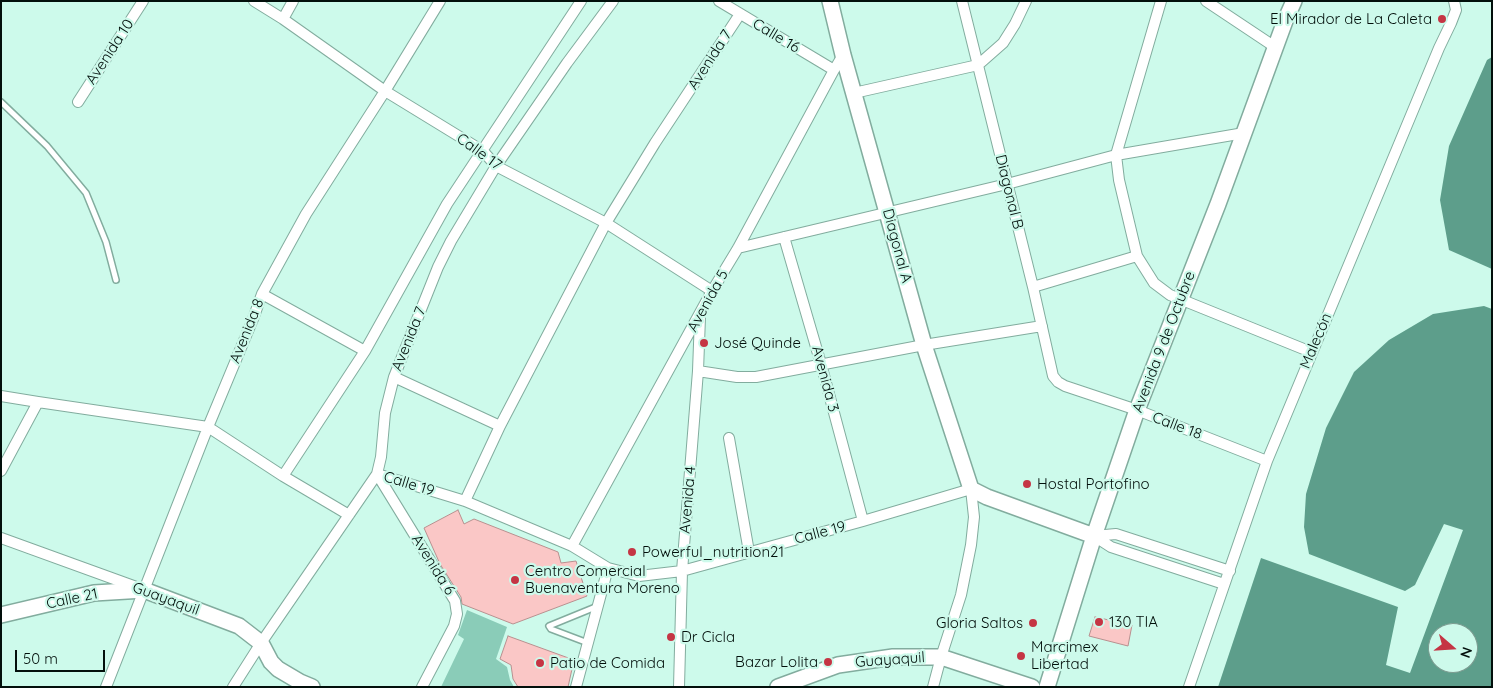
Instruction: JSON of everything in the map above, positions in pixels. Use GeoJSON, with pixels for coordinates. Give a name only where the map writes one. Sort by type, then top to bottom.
{"type":"FeatureCollection","features":[{"type":"Feature","properties":{"kind":"street","name":"Avenida 10"},"geometry":{"type":"LineString","coordinates":[[78,102],[143,1]]}},
{"type":"Feature","properties":{"kind":"street","name":"Calle 17"},"geometry":{"type":"LineString","coordinates":[[254,1],[385,91],[483,151],[496,166],[606,223],[712,291]]}},
{"type":"Feature","properties":{"kind":"street"},"geometry":{"type":"LineString","coordinates":[[282,19],[293,1]]}},
{"type":"Feature","properties":{"kind":"street","name":"Avenida 8"},"geometry":{"type":"LineString","coordinates":[[106,687],[262,294],[306,214],[440,1]]}},
{"type":"Feature","properties":{"kind":"street","name":"Avenida 7"},"geometry":{"type":"LineString","coordinates":[[283,476],[366,351],[447,204],[581,1]]}},
{"type":"Feature","properties":{"kind":"street","name":"Avenida 7"},"geometry":{"type":"LineString","coordinates":[[233,687],[377,474],[381,457],[385,413],[394,377],[438,268],[451,241],[496,166],[567,63],[613,1]]}},
{"type":"Feature","properties":{"kind":"street","name":"Calle 16"},"geometry":{"type":"LineString","coordinates":[[719,1],[834,70]]}},
{"type":"Feature","properties":{"kind":"street","name":"Diagonal A"},"geometry":{"type":"LineString","coordinates":[[830,1],[843,56],[924,345],[971,489]]}},
{"type":"Feature","properties":{"kind":"street","name":"Diagonal B"},"geometry":{"type":"LineString","coordinates":[[962,1],[1053,376],[1058,382]]}},
{"type":"Feature","properties":{"kind":"street"},"geometry":{"type":"LineString","coordinates":[[854,93],[978,65],[1003,43],[1016,24],[1026,1]]}},
{"type":"Feature","properties":{"kind":"street"},"geometry":{"type":"LineString","coordinates":[[1161,1],[1116,155],[1119,180],[1136,256],[1154,283],[1170,295],[1311,352]]}},
{"type":"Feature","properties":{"kind":"street"},"geometry":{"type":"LineString","coordinates":[[1206,1],[1275,47]]}},
{"type":"Feature","properties":{"kind":"street","name":"Avenida 9 de Octubre"},"geometry":{"type":"LineString","coordinates":[[1046,687],[1089,534],[1244,133],[1292,1]]}},
{"type":"Feature","properties":{"kind":"street","name":"Malecón"},"geometry":{"type":"LineString","coordinates":[[1189,687],[1267,461],[1311,352],[1451,23],[1456,10],[1454,1]]}},
{"type":"Feature","properties":{"kind":"street","name":"Avenida 7"},"geometry":{"type":"LineString","coordinates":[[464,502],[500,426],[606,223],[655,143],[740,14]]}},
{"type":"Feature","properties":{"kind":"street","name":"Avenida 5"},"geometry":{"type":"LineString","coordinates":[[572,546],[843,56]]}},
{"type":"Feature","properties":{"kind":"street"},"geometry":{"type":"LineString","coordinates":[[738,248],[1007,184],[1116,155],[1244,133]]}},
{"type":"Feature","properties":{"kind":"street","name":"Avenida 3"},"geometry":{"type":"LineString","coordinates":[[784,237],[821,364],[863,521]]}},
{"type":"Feature","properties":{"kind":"street"},"geometry":{"type":"LineString","coordinates":[[1032,287],[1136,256]]}},
{"type":"Feature","properties":{"kind":"street"},"geometry":{"type":"LineString","coordinates":[[262,294],[366,351]]}},
{"type":"Feature","properties":{"kind":"street","name":"Avenida 4"},"geometry":{"type":"LineString","coordinates":[[679,687],[682,570],[698,371],[700,314]]}},
{"type":"Feature","properties":{"kind":"street"},"geometry":{"type":"LineString","coordinates":[[698,371],[737,377],[756,377],[924,345],[1042,326]]}},
{"type":"Feature","properties":{"kind":"street"},"geometry":{"type":"LineString","coordinates":[[394,377],[500,426]]}},
{"type":"Feature","properties":{"kind":"street","name":"Calle 18"},"geometry":{"type":"LineString","coordinates":[[1058,382],[1137,410],[1267,461]]}},
{"type":"Feature","properties":{"kind":"street"},"geometry":{"type":"LineString","coordinates":[[1,396],[208,427],[349,516]]}},
{"type":"Feature","properties":{"kind":"street"},"geometry":{"type":"LineString","coordinates":[[1,471],[38,402]]}},
{"type":"Feature","properties":{"kind":"street"},"geometry":{"type":"LineString","coordinates":[[729,438],[749,552]]}},
{"type":"Feature","properties":{"kind":"street","name":"Calle 19"},"geometry":{"type":"LineString","coordinates":[[377,474],[464,502],[572,546],[608,568],[638,576],[682,570],[863,521],[971,489]]}},
{"type":"Feature","properties":{"kind":"street","name":"Avenida 6"},"geometry":{"type":"LineString","coordinates":[[377,474],[455,601],[457,614],[454,626],[422,687]]}},
{"type":"Feature","properties":{"kind":"street"},"geometry":{"type":"LineString","coordinates":[[971,489],[987,497],[1089,534],[1111,547],[1224,584]]}},
{"type":"Feature","properties":{"kind":"street"},"geometry":{"type":"LineString","coordinates":[[934,687],[941,657],[962,595],[974,517],[971,489]]}},
{"type":"Feature","properties":{"kind":"street"},"geometry":{"type":"LineString","coordinates":[[1089,534],[1116,534],[1230,571]]}},
{"type":"Feature","properties":{"kind":"street","name":"Guayaquil"},"geometry":{"type":"LineString","coordinates":[[1,538],[239,626],[261,643],[271,662],[278,669],[312,687]]}},
{"type":"Feature","properties":{"kind":"street"},"geometry":{"type":"LineString","coordinates":[[576,687],[608,568]]}},
{"type":"Feature","properties":{"kind":"street","name":"Calle 21"},"geometry":{"type":"LineString","coordinates":[[1,615],[94,593],[144,590]]}},
{"type":"Feature","properties":{"kind":"street","name":"Guayaquil"},"geometry":{"type":"LineString","coordinates":[[778,687],[807,681],[838,665],[893,657],[941,657],[1032,687]]}},
{"type":"Feature","properties":{"kind":"lane"},"geometry":{"type":"LineString","coordinates":[[1,102],[47,146],[86,193],[106,242],[116,280]]}},
{"type":"Feature","properties":{"kind":"lane"},"geometry":{"type":"LineString","coordinates":[[588,643],[551,629],[549,626],[598,605]]}},
{"type":"Feature","properties":{"kind":"shaded area"},"geometry":{"type":"Polygon","coordinates":[[[1492,57],[1492,269],[1449,250],[1440,200],[1449,146],[1487,60],[1492,57]]]}},
{"type":"Feature","properties":{"kind":"shaded area"},"geometry":{"type":"Polygon","coordinates":[[[1484,306],[1492,309],[1492,687],[1218,687],[1261,558],[1398,607],[1386,665],[1410,673],[1428,624],[1428,673],[1478,673],[1478,623],[1429,623],[1463,530],[1444,524],[1415,585],[1405,591],[1309,554],[1304,527],[1306,494],[1326,428],[1354,372],[1389,340],[1433,314],[1484,306]]]}},
{"type":"Feature","properties":{"kind":"shaded area"},"geometry":{"type":"Polygon","coordinates":[[[467,610],[507,627],[496,659],[507,667],[514,687],[441,687],[464,639],[458,635],[467,610]]]}},
{"type":"Feature","properties":{"kind":"building","name":"Centro Comercial Buenaventura Moreno"},"geometry":{"type":"Polygon","coordinates":[[[458,510],[464,524],[474,519],[558,552],[561,563],[576,561],[587,596],[513,624],[462,604],[461,597],[440,564],[424,528],[458,510]]]}},
{"type":"Feature","properties":{"kind":"building"},"geometry":{"type":"Polygon","coordinates":[[[1095,617],[1132,625],[1128,646],[1089,636],[1095,617]]]}},
{"type":"Feature","properties":{"kind":"building","name":"Patio de Comida"},"geometry":{"type":"Polygon","coordinates":[[[508,636],[574,660],[568,687],[518,687],[513,679],[511,665],[500,659],[508,636]]]}},
{"type":"Feature","properties":{"kind":"place","name":"El Mirador de La Caleta"},"geometry":{"type":"Point","coordinates":[1442,19]}},
{"type":"Feature","properties":{"kind":"place","name":"José Quinde"},"geometry":{"type":"Point","coordinates":[704,343]}},
{"type":"Feature","properties":{"kind":"place","name":"Hostal Portofino"},"geometry":{"type":"Point","coordinates":[1027,484]}},
{"type":"Feature","properties":{"kind":"place","name":"Powerful_nutrition21"},"geometry":{"type":"Point","coordinates":[632,552]}},
{"type":"Feature","properties":{"kind":"place","name":"Centro Comercial Buenaventura Moreno"},"geometry":{"type":"Point","coordinates":[515,580]}},
{"type":"Feature","properties":{"kind":"place","name":"130 TIA"},"geometry":{"type":"Point","coordinates":[1099,622]}},
{"type":"Feature","properties":{"kind":"place","name":"Gloria Saltos"},"geometry":{"type":"Point","coordinates":[1033,623]}},
{"type":"Feature","properties":{"kind":"place","name":"Dr Cicla"},"geometry":{"type":"Point","coordinates":[671,637]}},
{"type":"Feature","properties":{"kind":"place","name":"Marcimex Libertad"},"geometry":{"type":"Point","coordinates":[1021,656]}},
{"type":"Feature","properties":{"kind":"place","name":"Bazar Lolita"},"geometry":{"type":"Point","coordinates":[828,662]}},
{"type":"Feature","properties":{"kind":"place","name":"Patio de Comida"},"geometry":{"type":"Point","coordinates":[540,663]}}]}
